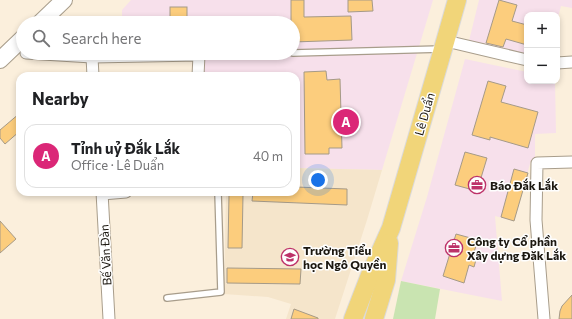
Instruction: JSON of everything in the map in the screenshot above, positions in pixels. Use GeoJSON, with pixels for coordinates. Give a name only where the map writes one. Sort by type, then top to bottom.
{"type":"FeatureCollection","features":[{"type":"Feature","properties":{"kind":"main road","name":"Lê Duẩn"},"geometry":{"type":"LineString","coordinates":[[353,319],[370,275],[391,228],[457,0]]}},
{"type":"Feature","properties":{"kind":"main road","name":"Lê Duẩn"},"geometry":{"type":"LineString","coordinates":[[374,319],[386,280],[391,228]]}},
{"type":"Feature","properties":{"kind":"street"},"geometry":{"type":"LineString","coordinates":[[47,16],[64,0]]}},
{"type":"Feature","properties":{"kind":"street"},"geometry":{"type":"LineString","coordinates":[[444,45],[524,59]]}},
{"type":"Feature","properties":{"kind":"street"},"geometry":{"type":"LineString","coordinates":[[92,60],[93,72]]}},
{"type":"Feature","properties":{"kind":"street"},"geometry":{"type":"LineString","coordinates":[[198,72],[199,60]]}},
{"type":"Feature","properties":{"kind":"street"},"geometry":{"type":"LineString","coordinates":[[560,62],[572,62]]}},
{"type":"Feature","properties":{"kind":"street"},"geometry":{"type":"LineString","coordinates":[[544,319],[536,220],[538,163],[572,162]]}},
{"type":"Feature","properties":{"kind":"street","name":"Bế Văn Đàn"},"geometry":{"type":"LineString","coordinates":[[102,196],[109,319]]}},
{"type":"Feature","properties":{"kind":"lane"},"geometry":{"type":"LineString","coordinates":[[300,53],[444,45]]}},
{"type":"Feature","properties":{"kind":"lane"},"geometry":{"type":"LineString","coordinates":[[167,298],[220,292],[218,196]]}},
{"type":"Feature","properties":{"kind":"shaded area"},"geometry":{"type":"Polygon","coordinates":[[[131,0],[433,0],[382,170],[300,168],[300,72],[202,72],[203,60],[300,60],[300,16],[122,16],[122,10],[131,0]]]}},
{"type":"Feature","properties":{"kind":"shaded area"},"geometry":{"type":"Polygon","coordinates":[[[479,0],[572,0],[572,8],[561,6],[559,12],[524,12],[524,60],[467,49],[479,0]]]}},
{"type":"Feature","properties":{"kind":"shaded area"},"geometry":{"type":"Polygon","coordinates":[[[465,59],[524,71],[524,84],[555,84],[556,133],[535,134],[535,160],[531,160],[514,221],[495,216],[502,301],[401,281],[427,197],[465,59]]]}},
{"type":"Feature","properties":{"kind":"shaded area","name":"Trường Tiểu học Ngô Quyền"},"geometry":{"type":"Polygon","coordinates":[[[300,168],[382,170],[335,319],[286,319],[291,304],[268,297],[224,294],[226,196],[300,196],[300,168]]]}},
{"type":"Feature","properties":{"kind":"green space"},"geometry":{"type":"Polygon","coordinates":[[[401,281],[440,289],[435,319],[393,319],[401,281]]]}},
{"type":"Feature","properties":{"kind":"building"},"geometry":{"type":"Polygon","coordinates":[[[291,0],[304,0],[304,17],[351,16],[352,40],[300,42],[300,16],[291,16],[291,0]]]}},
{"type":"Feature","properties":{"kind":"building"},"geometry":{"type":"Polygon","coordinates":[[[348,0],[372,0],[373,11],[348,12],[348,0]]]}},
{"type":"Feature","properties":{"kind":"building"},"geometry":{"type":"Polygon","coordinates":[[[499,0],[517,5],[512,21],[524,24],[524,44],[506,39],[503,47],[486,43],[499,0]]]}},
{"type":"Feature","properties":{"kind":"building"},"geometry":{"type":"Polygon","coordinates":[[[170,7],[187,7],[187,16],[170,16],[170,7]]]}},
{"type":"Feature","properties":{"kind":"building"},"geometry":{"type":"Polygon","coordinates":[[[326,71],[327,80],[340,79],[342,148],[329,148],[329,154],[305,154],[304,72],[326,71]]]}},
{"type":"Feature","properties":{"kind":"building"},"geometry":{"type":"Polygon","coordinates":[[[488,81],[506,86],[501,102],[538,112],[528,148],[490,137],[490,140],[472,135],[488,81]]]}},
{"type":"Feature","properties":{"kind":"building"},"geometry":{"type":"Polygon","coordinates":[[[16,116],[16,134],[5,144],[0,138],[0,130],[16,116]]]}},
{"type":"Feature","properties":{"kind":"building"},"geometry":{"type":"Polygon","coordinates":[[[465,152],[487,158],[477,191],[455,185],[465,152]]]}},
{"type":"Feature","properties":{"kind":"building"},"geometry":{"type":"Polygon","coordinates":[[[514,169],[528,173],[514,221],[501,217],[514,169]]]}},
{"type":"Feature","properties":{"kind":"building"},"geometry":{"type":"Polygon","coordinates":[[[300,187],[347,189],[347,205],[252,201],[253,196],[300,196],[300,187]]]}},
{"type":"Feature","properties":{"kind":"building"},"geometry":{"type":"Polygon","coordinates":[[[229,196],[243,196],[242,248],[228,248],[229,196]]]}},
{"type":"Feature","properties":{"kind":"building"},"geometry":{"type":"Polygon","coordinates":[[[0,221],[16,239],[0,253],[0,221]]]}},
{"type":"Feature","properties":{"kind":"building"},"geometry":{"type":"Polygon","coordinates":[[[456,234],[478,240],[473,255],[477,256],[474,267],[469,265],[464,283],[443,276],[456,234]]]}},
{"type":"Feature","properties":{"kind":"building"},"geometry":{"type":"Polygon","coordinates":[[[227,268],[301,269],[300,284],[227,283],[227,268]]]}},
{"type":"Feature","properties":{"kind":"building"},"geometry":{"type":"Polygon","coordinates":[[[572,295],[572,319],[559,319],[562,306],[572,295]]]}},
{"type":"Feature","properties":{"kind":"building"},"geometry":{"type":"Polygon","coordinates":[[[294,309],[318,318],[318,319],[291,319],[294,309]]]}},
{"type":"Feature","properties":{"kind":"place","name":"Tỉnh uỷ Đắk Lắk"},"geometry":{"type":"Point","coordinates":[346,122]}},
{"type":"Feature","properties":{"kind":"place","name":"Báo Đắk Lắk"},"geometry":{"type":"Point","coordinates":[477,185]}},
{"type":"Feature","properties":{"kind":"place","name":"Công ty Cổ phần Xây dựng Đăk Lắk"},"geometry":{"type":"Point","coordinates":[454,248]}},
{"type":"Feature","properties":{"kind":"place","name":"Trường Tiểu học Ngô Quyền"},"geometry":{"type":"Point","coordinates":[290,257]}}]}
